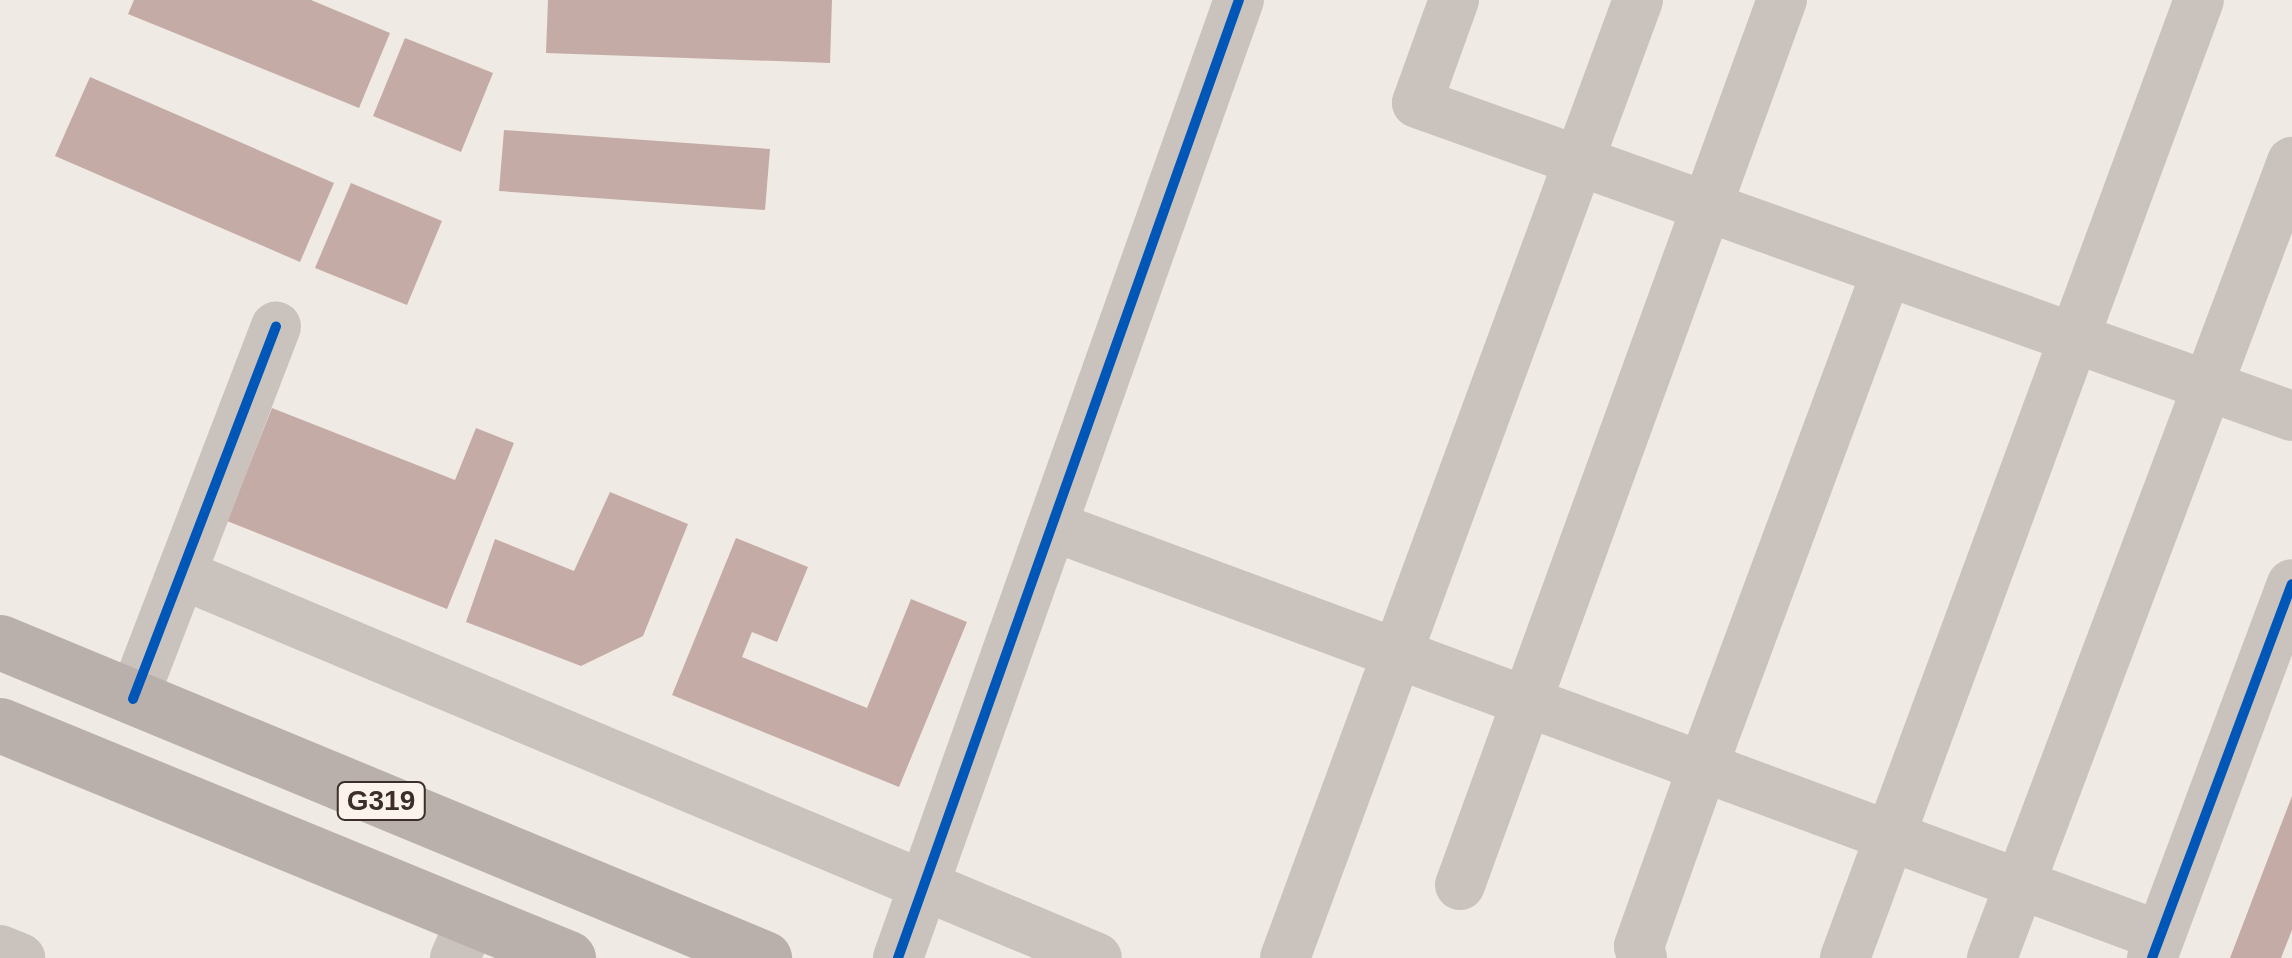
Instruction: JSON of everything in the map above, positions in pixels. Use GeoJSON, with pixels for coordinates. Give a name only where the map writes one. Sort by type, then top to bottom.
{"type":"FeatureCollection","features":[{"type":"Feature","properties":{"kind":"main road","name":"G319"},"geometry":{"type":"LineString","coordinates":[[0,642],[764,958]]}},
{"type":"Feature","properties":{"kind":"main road","name":"G319"},"geometry":{"type":"LineString","coordinates":[[0,725],[463,938],[535,952]]}},
{"type":"Feature","properties":{"kind":"street"},"geometry":{"type":"LineString","coordinates":[[898,958],[1239,0]]}},
{"type":"Feature","properties":{"kind":"street"},"geometry":{"type":"LineString","coordinates":[[1454,0],[1418,103],[2292,416]]}},
{"type":"Feature","properties":{"kind":"street"},"geometry":{"type":"LineString","coordinates":[[1284,958],[1638,0]]}},
{"type":"Feature","properties":{"kind":"street"},"geometry":{"type":"LineString","coordinates":[[1460,886],[1523,700],[1782,0]]}},
{"type":"Feature","properties":{"kind":"street"},"geometry":{"type":"LineString","coordinates":[[1846,958],[2071,337],[2199,0]]}},
{"type":"Feature","properties":{"kind":"street"},"geometry":{"type":"LineString","coordinates":[[1992,958],[2292,162]]}},
{"type":"Feature","properties":{"kind":"street"},"geometry":{"type":"LineString","coordinates":[[1642,958],[1639,946],[1703,766],[1887,271]]}},
{"type":"Feature","properties":{"kind":"street"},"geometry":{"type":"LineString","coordinates":[[133,699],[276,327]]}},
{"type":"Feature","properties":{"kind":"street"},"geometry":{"type":"LineString","coordinates":[[1052,526],[2019,884],[2156,947],[2292,584]]}},
{"type":"Feature","properties":{"kind":"street"},"geometry":{"type":"LineString","coordinates":[[182,574],[922,890],[1097,958]]}},
{"type":"Feature","properties":{"kind":"street"},"geometry":{"type":"LineString","coordinates":[[0,950],[20,958]]}},
{"type":"Feature","properties":{"kind":"building"},"geometry":{"type":"Polygon","coordinates":[[[134,0],[311,0],[390,33],[359,108],[128,14],[134,0]]]}},
{"type":"Feature","properties":{"kind":"building"},"geometry":{"type":"Polygon","coordinates":[[[548,0],[832,0],[830,63],[546,53],[548,0]]]}},
{"type":"Feature","properties":{"kind":"building"},"geometry":{"type":"Polygon","coordinates":[[[405,38],[493,73],[461,152],[373,116],[405,38]]]}},
{"type":"Feature","properties":{"kind":"building"},"geometry":{"type":"Polygon","coordinates":[[[90,77],[334,183],[300,262],[55,156],[90,77]]]}},
{"type":"Feature","properties":{"kind":"building"},"geometry":{"type":"Polygon","coordinates":[[[504,130],[770,149],[765,210],[499,191],[504,130]]]}},
{"type":"Feature","properties":{"kind":"building"},"geometry":{"type":"Polygon","coordinates":[[[351,183],[442,221],[407,305],[315,268],[351,183]]]}},
{"type":"Feature","properties":{"kind":"building"},"geometry":{"type":"Polygon","coordinates":[[[272,408],[455,480],[476,428],[514,443],[447,609],[227,521],[272,408]]]}},
{"type":"Feature","properties":{"kind":"building"},"geometry":{"type":"Polygon","coordinates":[[[610,492],[688,524],[643,636],[581,666],[466,622],[495,539],[574,571],[610,492]]]}},
{"type":"Feature","properties":{"kind":"building"},"geometry":{"type":"Polygon","coordinates":[[[736,538],[808,567],[777,642],[752,632],[742,657],[867,708],[911,599],[967,622],[899,787],[672,695],[736,538]]]}},
{"type":"Feature","properties":{"kind":"building"},"geometry":{"type":"Polygon","coordinates":[[[2292,796],[2292,930],[2281,958],[2230,958],[2292,796]]]}},
{"type":"Feature","properties":{"kind":"cycle path"},"geometry":{"type":"LineString","coordinates":[[898,958],[1239,0]]}},
{"type":"Feature","properties":{"kind":"cycle path"},"geometry":{"type":"LineString","coordinates":[[133,699],[276,327]]}},
{"type":"Feature","properties":{"kind":"cycle path"},"geometry":{"type":"LineString","coordinates":[[2152,958],[2292,584]]}}]}
